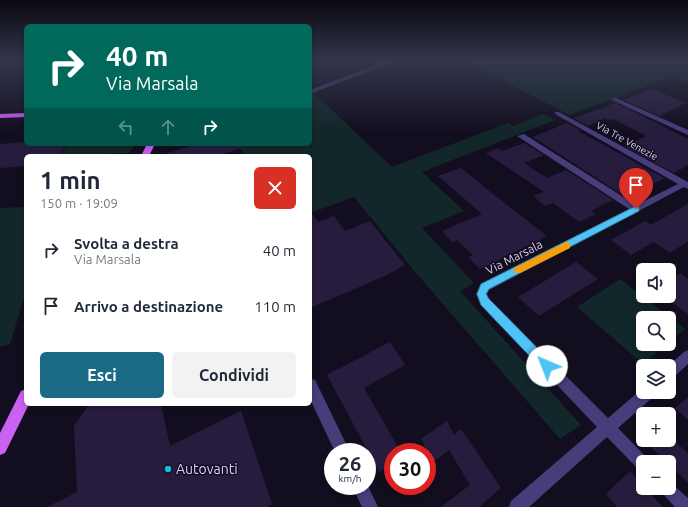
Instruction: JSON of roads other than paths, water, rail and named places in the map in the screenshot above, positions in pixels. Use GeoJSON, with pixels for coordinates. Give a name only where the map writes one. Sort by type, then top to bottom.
{"type":"FeatureCollection","features":[{"type":"Feature","properties":{"kind":"main road"},"geometry":{"type":"LineString","coordinates":[[0,116],[24,115]]}},
{"type":"Feature","properties":{"kind":"main road"},"geometry":{"type":"LineString","coordinates":[[0,448],[24,400]]}},
{"type":"Feature","properties":{"kind":"street"},"geometry":{"type":"LineString","coordinates":[[312,91],[329,85]]}},
{"type":"Feature","properties":{"kind":"street"},"geometry":{"type":"LineString","coordinates":[[614,99],[688,133]]}},
{"type":"Feature","properties":{"kind":"street","name":"Via Tre Venezie"},"geometry":{"type":"LineString","coordinates":[[557,113],[686,185]]}},
{"type":"Feature","properties":{"kind":"street"},"geometry":{"type":"LineString","coordinates":[[521,136],[636,209]]}},
{"type":"Feature","properties":{"kind":"street","name":"Via Marsala"},"geometry":{"type":"LineString","coordinates":[[636,457],[485,302],[482,294],[485,287],[636,209],[686,185]]}},
{"type":"Feature","properties":{"kind":"street"},"geometry":{"type":"LineString","coordinates":[[676,367],[688,356]]}},
{"type":"Feature","properties":{"kind":"street"},"geometry":{"type":"LineString","coordinates":[[312,389],[339,443]]}},
{"type":"Feature","properties":{"kind":"street"},"geometry":{"type":"LineString","coordinates":[[517,507],[640,399]]}},
{"type":"Feature","properties":{"kind":"street"},"geometry":{"type":"LineString","coordinates":[[364,495],[370,507]]}},
{"type":"Feature","properties":{"kind":"street"},"geometry":{"type":"LineString","coordinates":[[674,495],[686,507]]}},
{"type":"Feature","properties":{"kind":"place","name":"Autovanti"},"geometry":{"type":"Point","coordinates":[168,469]}}]}
